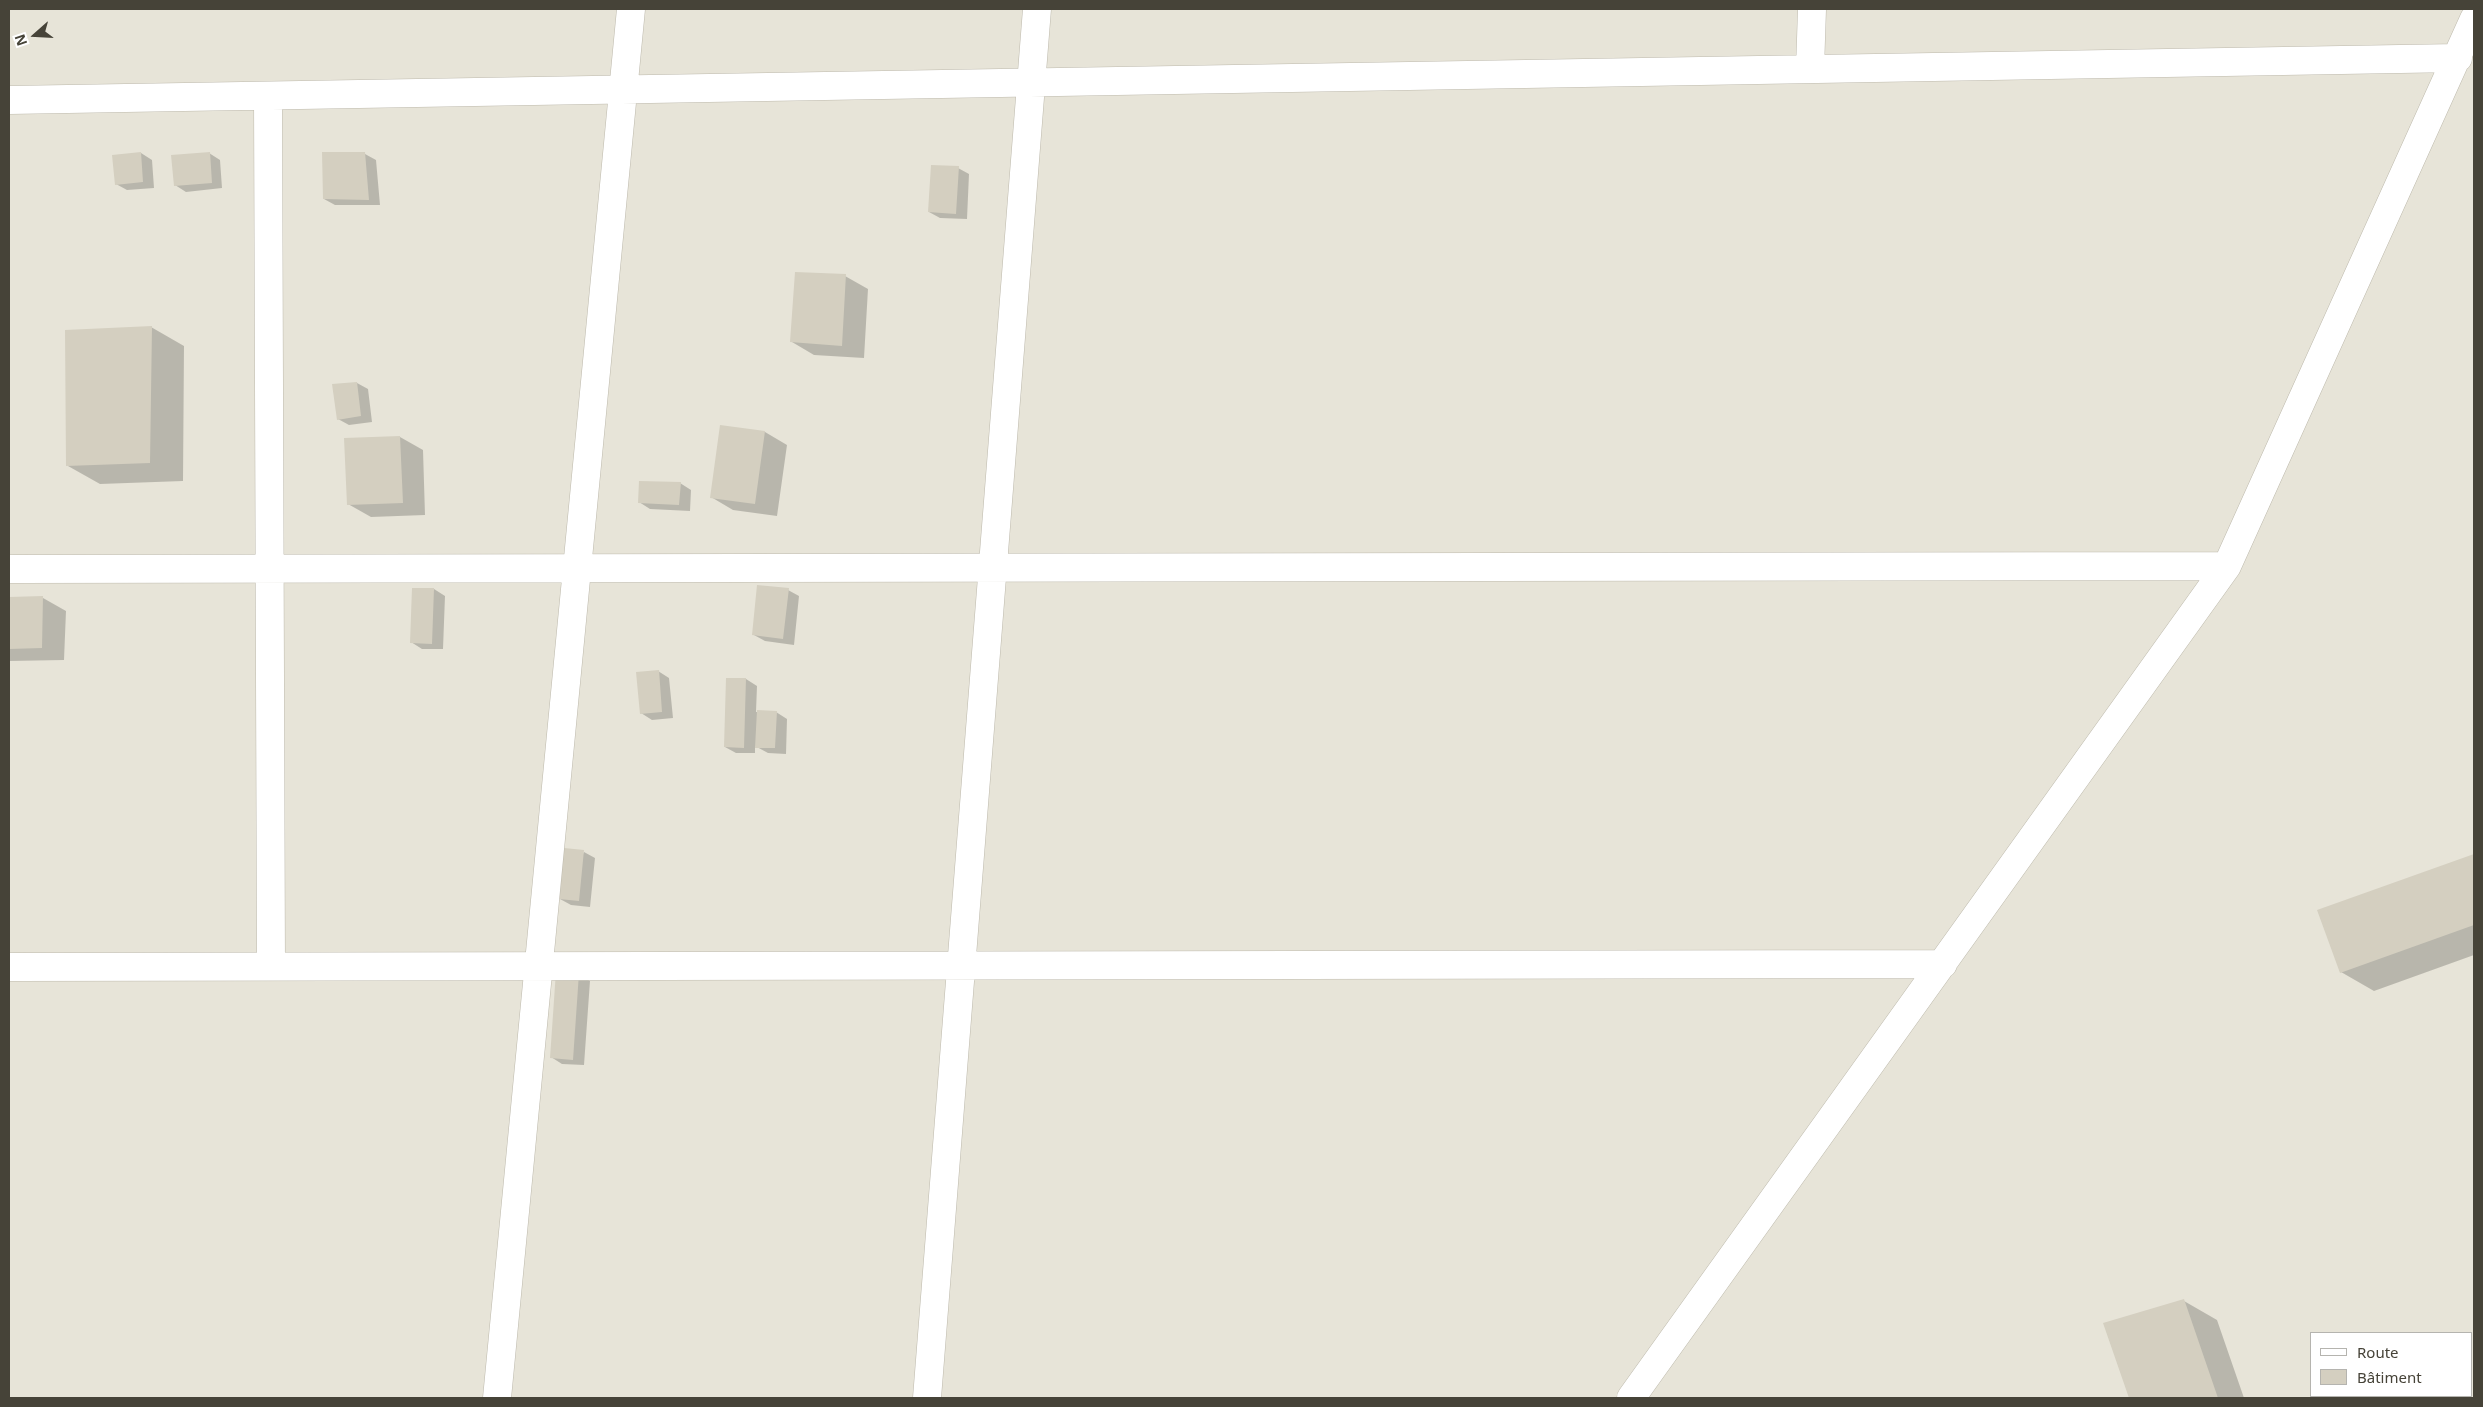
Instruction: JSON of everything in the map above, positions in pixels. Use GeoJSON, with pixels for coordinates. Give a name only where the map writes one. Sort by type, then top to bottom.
{"type":"FeatureCollection","features":[{"type":"Feature","properties":{"kind":"street"},"geometry":{"type":"LineString","coordinates":[[496,1398],[631,9]]}},
{"type":"Feature","properties":{"kind":"street"},"geometry":{"type":"LineString","coordinates":[[927,1398],[1037,9]]}},
{"type":"Feature","properties":{"kind":"street"},"geometry":{"type":"LineString","coordinates":[[1810,69],[1812,9]]}},
{"type":"Feature","properties":{"kind":"street"},"geometry":{"type":"LineString","coordinates":[[1631,1398],[2228,566],[2474,19]]}},
{"type":"Feature","properties":{"kind":"street"},"geometry":{"type":"LineString","coordinates":[[9,100],[2458,58]]}},
{"type":"Feature","properties":{"kind":"street"},"geometry":{"type":"LineString","coordinates":[[268,96],[272,966]]}},
{"type":"Feature","properties":{"kind":"street"},"geometry":{"type":"LineString","coordinates":[[9,569],[2228,566]]}},
{"type":"Feature","properties":{"kind":"street"},"geometry":{"type":"LineString","coordinates":[[9,967],[1943,964]]}},
{"type":"Feature","properties":{"kind":"shaded area"},"geometry":{"type":"Polygon","coordinates":[[[9,9],[2474,9],[2474,1398],[9,1398],[9,9]]]}},
{"type":"Feature","properties":{"kind":"building"},"geometry":{"type":"Polygon","coordinates":[[[141,152],[143,182],[115,185],[112,155],[141,152]]]}},
{"type":"Feature","properties":{"kind":"building"},"geometry":{"type":"Polygon","coordinates":[[[210,152],[212,183],[174,186],[171,155],[210,152]]]}},
{"type":"Feature","properties":{"kind":"building"},"geometry":{"type":"Polygon","coordinates":[[[322,152],[365,152],[369,200],[323,199],[322,152]]]}},
{"type":"Feature","properties":{"kind":"building"},"geometry":{"type":"Polygon","coordinates":[[[931,165],[959,166],[956,214],[928,212],[931,165]]]}},
{"type":"Feature","properties":{"kind":"building"},"geometry":{"type":"Polygon","coordinates":[[[795,272],[846,274],[842,346],[790,342],[795,272]]]}},
{"type":"Feature","properties":{"kind":"building"},"geometry":{"type":"Polygon","coordinates":[[[152,326],[150,463],[66,466],[65,330],[152,326]]]}},
{"type":"Feature","properties":{"kind":"building"},"geometry":{"type":"Polygon","coordinates":[[[357,382],[361,416],[337,420],[332,384],[357,382]]]}},
{"type":"Feature","properties":{"kind":"building"},"geometry":{"type":"Polygon","coordinates":[[[720,425],[765,431],[755,504],[710,498],[720,425]]]}},
{"type":"Feature","properties":{"kind":"building"},"geometry":{"type":"Polygon","coordinates":[[[400,436],[403,503],[347,505],[344,438],[400,436]]]}},
{"type":"Feature","properties":{"kind":"building"},"geometry":{"type":"Polygon","coordinates":[[[639,481],[681,482],[679,505],[638,503],[639,481]]]}},
{"type":"Feature","properties":{"kind":"building"},"geometry":{"type":"Polygon","coordinates":[[[757,585],[789,588],[783,639],[752,635],[757,585]]]}},
{"type":"Feature","properties":{"kind":"building"},"geometry":{"type":"Polygon","coordinates":[[[412,588],[434,588],[432,644],[410,643],[412,588]]]}},
{"type":"Feature","properties":{"kind":"building"},"geometry":{"type":"Polygon","coordinates":[[[43,596],[42,648],[9,649],[9,597],[43,596]]]}},
{"type":"Feature","properties":{"kind":"building"},"geometry":{"type":"Polygon","coordinates":[[[659,670],[662,712],[640,714],[636,672],[659,670]]]}},
{"type":"Feature","properties":{"kind":"building"},"geometry":{"type":"Polygon","coordinates":[[[726,678],[746,678],[744,748],[724,747],[726,678]]]}},
{"type":"Feature","properties":{"kind":"building"},"geometry":{"type":"Polygon","coordinates":[[[757,710],[777,711],[775,748],[755,748],[757,710]]]}},
{"type":"Feature","properties":{"kind":"building"},"geometry":{"type":"Polygon","coordinates":[[[564,848],[584,850],[579,901],[559,899],[564,848]]]}},
{"type":"Feature","properties":{"kind":"building"},"geometry":{"type":"Polygon","coordinates":[[[2474,854],[2474,925],[2340,973],[2317,910],[2474,854]]]}},
{"type":"Feature","properties":{"kind":"building"},"geometry":{"type":"Polygon","coordinates":[[[556,971],[579,973],[573,1060],[550,1058],[556,971]]]}},
{"type":"Feature","properties":{"kind":"building"},"geometry":{"type":"Polygon","coordinates":[[[2184,1299],[2218,1398],[2129,1398],[2103,1323],[2184,1299]]]}}]}
